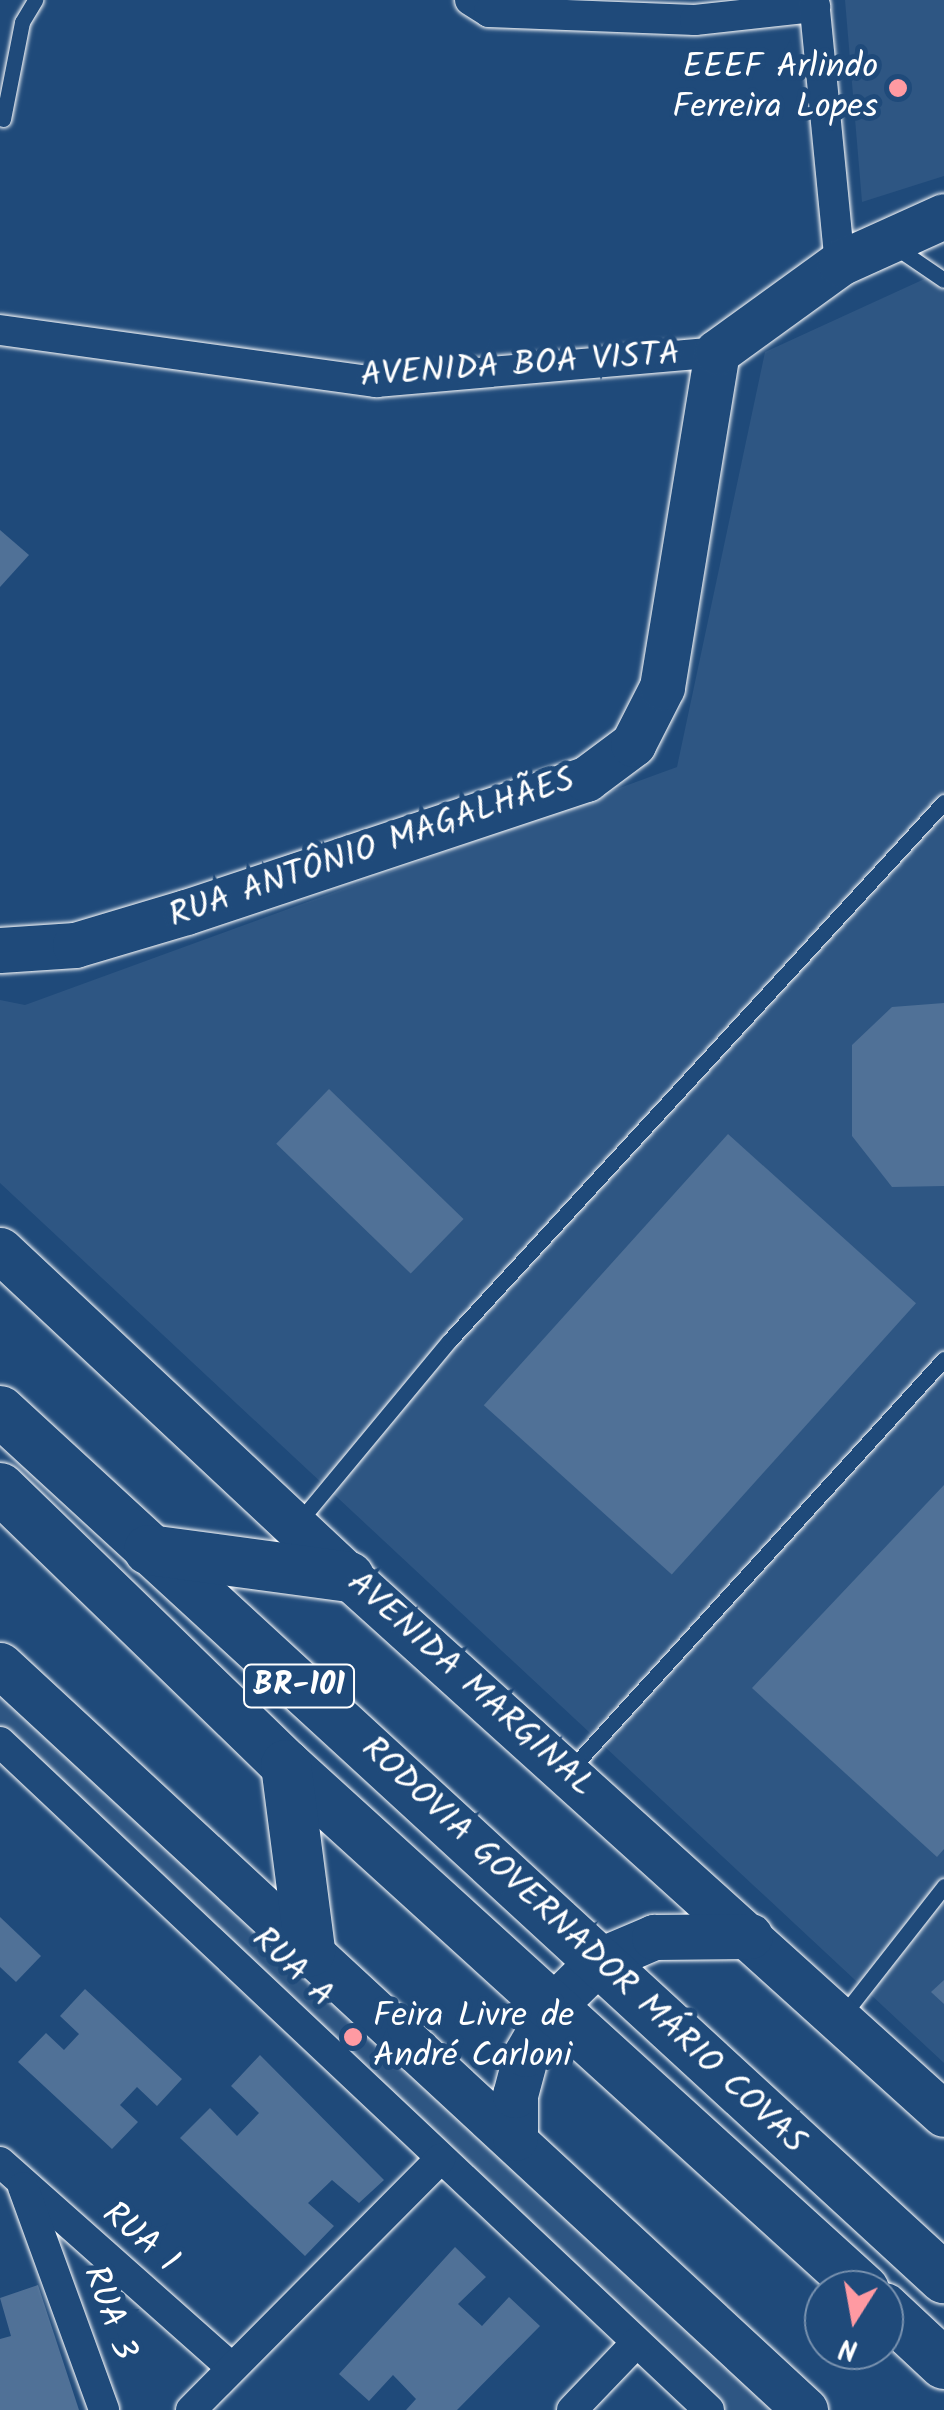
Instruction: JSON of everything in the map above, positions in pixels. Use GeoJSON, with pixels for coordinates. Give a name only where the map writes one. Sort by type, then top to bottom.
{"type":"FeatureCollection","features":[{"type":"Feature","properties":{"kind":"main road","name":"RODOVIA GOVERNADOR MÁRIO COVAS"},"geometry":{"type":"LineString","coordinates":[[0,1411],[944,2278]]}},
{"type":"Feature","properties":{"kind":"main road","name":"RODOVIA GOVERNADOR MÁRIO COVAS"},"geometry":{"type":"LineString","coordinates":[[0,1488],[286,1765],[555,2004],[842,2270]]}},
{"type":"Feature","properties":{"kind":"main road"},"geometry":{"type":"LineString","coordinates":[[149,1550],[349,1577]]}},
{"type":"Feature","properties":{"kind":"main road"},"geometry":{"type":"LineString","coordinates":[[286,1765],[310,1951]]}},
{"type":"Feature","properties":{"kind":"main road"},"geometry":{"type":"LineString","coordinates":[[904,2327],[944,2364]]}},
{"type":"Feature","properties":{"kind":"street"},"geometry":{"type":"LineString","coordinates":[[470,0],[490,12],[694,20],[815,3],[840,263]]}},
{"type":"Feature","properties":{"kind":"street","name":"AVENIDA BOA VISTA"},"geometry":{"type":"LineString","coordinates":[[0,330],[376,382],[717,352],[840,263],[944,216]]}},
{"type":"Feature","properties":{"kind":"street","name":"RUA ANTÔNIO MAGALHÃES"},"geometry":{"type":"LineString","coordinates":[[0,950],[75,945],[186,912],[586,779],[633,744],[662,687],[717,352]]}},
{"type":"Feature","properties":{"kind":"street","name":"AVENIDA MARGINAL"},"geometry":{"type":"LineString","coordinates":[[0,1250],[297,1524],[349,1577],[944,2114]]}},
{"type":"Feature","properties":{"kind":"street"},"geometry":{"type":"LineString","coordinates":[[0,1665],[805,2410]]}},
{"type":"Feature","properties":{"kind":"street","name":"RUA A"},"geometry":{"type":"LineString","coordinates":[[0,1742],[709,2410]]}},
{"type":"Feature","properties":{"kind":"street"},"geometry":{"type":"LineString","coordinates":[[515,2138],[516,2095],[526,2054],[555,2004],[600,1960],[654,1937],[750,1936]]}},
{"type":"Feature","properties":{"kind":"street"},"geometry":{"type":"LineString","coordinates":[[191,2410],[440,2160]]}},
{"type":"Feature","properties":{"kind":"street","name":"RUA 1"},"geometry":{"type":"LineString","coordinates":[[0,2162],[232,2368]]}},
{"type":"Feature","properties":{"kind":"street","name":"RUA 3"},"geometry":{"type":"LineString","coordinates":[[22,2184],[104,2410]]}},
{"type":"Feature","properties":{"kind":"street"},"geometry":{"type":"LineString","coordinates":[[572,2410],[636,2343]]}},
{"type":"Feature","properties":{"kind":"lane"},"geometry":{"type":"LineString","coordinates":[[3,119],[22,22],[35,0]]}},
{"type":"Feature","properties":{"kind":"lane"},"geometry":{"type":"LineString","coordinates":[[888,242],[944,280]]}},
{"type":"Feature","properties":{"kind":"lane"},"geometry":{"type":"LineString","coordinates":[[297,1524],[449,1341],[944,802]]}},
{"type":"Feature","properties":{"kind":"lane"},"geometry":{"type":"LineString","coordinates":[[568,1773],[944,1359]]}},
{"type":"Feature","properties":{"kind":"lane"},"geometry":{"type":"LineString","coordinates":[[840,2018],[944,1886]]}},
{"type":"Feature","properties":{"kind":"shaded area","name":"EEEF Arlindo Ferreira Lopes"},"geometry":{"type":"Polygon","coordinates":[[[845,0],[944,0],[944,176],[862,202],[845,0]]]}},
{"type":"Feature","properties":{"kind":"shaded area"},"geometry":{"type":"Polygon","coordinates":[[[944,270],[944,2063],[0,1183],[0,1000],[25,1005],[677,767],[765,352],[944,270]]]}},
{"type":"Feature","properties":{"kind":"shaded area","name":"Feira Livre de André Carloni"},"geometry":{"type":"Polygon","coordinates":[[[0,1684],[774,2406],[770,2410],[718,2410],[0,1740],[0,1684]]]}},
{"type":"Feature","properties":{"kind":"building"},"geometry":{"type":"Polygon","coordinates":[[[0,530],[29,555],[0,587],[0,530]]]}},
{"type":"Feature","properties":{"kind":"building"},"geometry":{"type":"Polygon","coordinates":[[[944,1003],[944,1186],[892,1187],[852,1136],[852,1045],[892,1007],[944,1003]]]}},
{"type":"Feature","properties":{"kind":"building"},"geometry":{"type":"Polygon","coordinates":[[[329,1089],[464,1219],[411,1274],[276,1144],[329,1089]]]}},
{"type":"Feature","properties":{"kind":"building"},"geometry":{"type":"Polygon","coordinates":[[[728,1134],[916,1303],[672,1575],[484,1405],[728,1134]]]}},
{"type":"Feature","properties":{"kind":"building"},"geometry":{"type":"Polygon","coordinates":[[[944,1485],[944,1849],[937,1857],[752,1688],[944,1485]]]}},
{"type":"Feature","properties":{"kind":"building"},"geometry":{"type":"Polygon","coordinates":[[[0,1917],[41,1956],[16,1982],[0,1967],[0,1917]]]}},
{"type":"Feature","properties":{"kind":"building"},"geometry":{"type":"Polygon","coordinates":[[[944,1980],[944,2004],[931,1992],[944,1980]]]}},
{"type":"Feature","properties":{"kind":"building"},"geometry":{"type":"Polygon","coordinates":[[[85,1989],[182,2079],[157,2106],[137,2087],[120,2105],[138,2122],[112,2149],[18,2062],[46,2033],[64,2050],[79,2034],[60,2016],[85,1989]]]}},
{"type":"Feature","properties":{"kind":"building"},"geometry":{"type":"Polygon","coordinates":[[[260,2055],[384,2180],[359,2203],[332,2180],[308,2203],[334,2226],[305,2256],[180,2138],[210,2108],[237,2136],[259,2113],[231,2086],[260,2055]]]}},
{"type":"Feature","properties":{"kind":"building"},"geometry":{"type":"Polygon","coordinates":[[[455,2247],[486,2277],[458,2304],[482,2326],[509,2297],[540,2326],[457,2410],[406,2410],[416,2399],[393,2375],[369,2401],[339,2374],[455,2247]]]}},
{"type":"Feature","properties":{"kind":"building"},"geometry":{"type":"Polygon","coordinates":[[[38,2285],[79,2410],[0,2410],[0,2339],[11,2336],[0,2298],[38,2285]]]}},
{"type":"Feature","properties":{"kind":"place","name":"EEEF Arlindo Ferreira Lopes"},"geometry":{"type":"Point","coordinates":[898,88]}},
{"type":"Feature","properties":{"kind":"place","name":"Feira Livre de André Carloni"},"geometry":{"type":"Point","coordinates":[353,2037]}}]}
